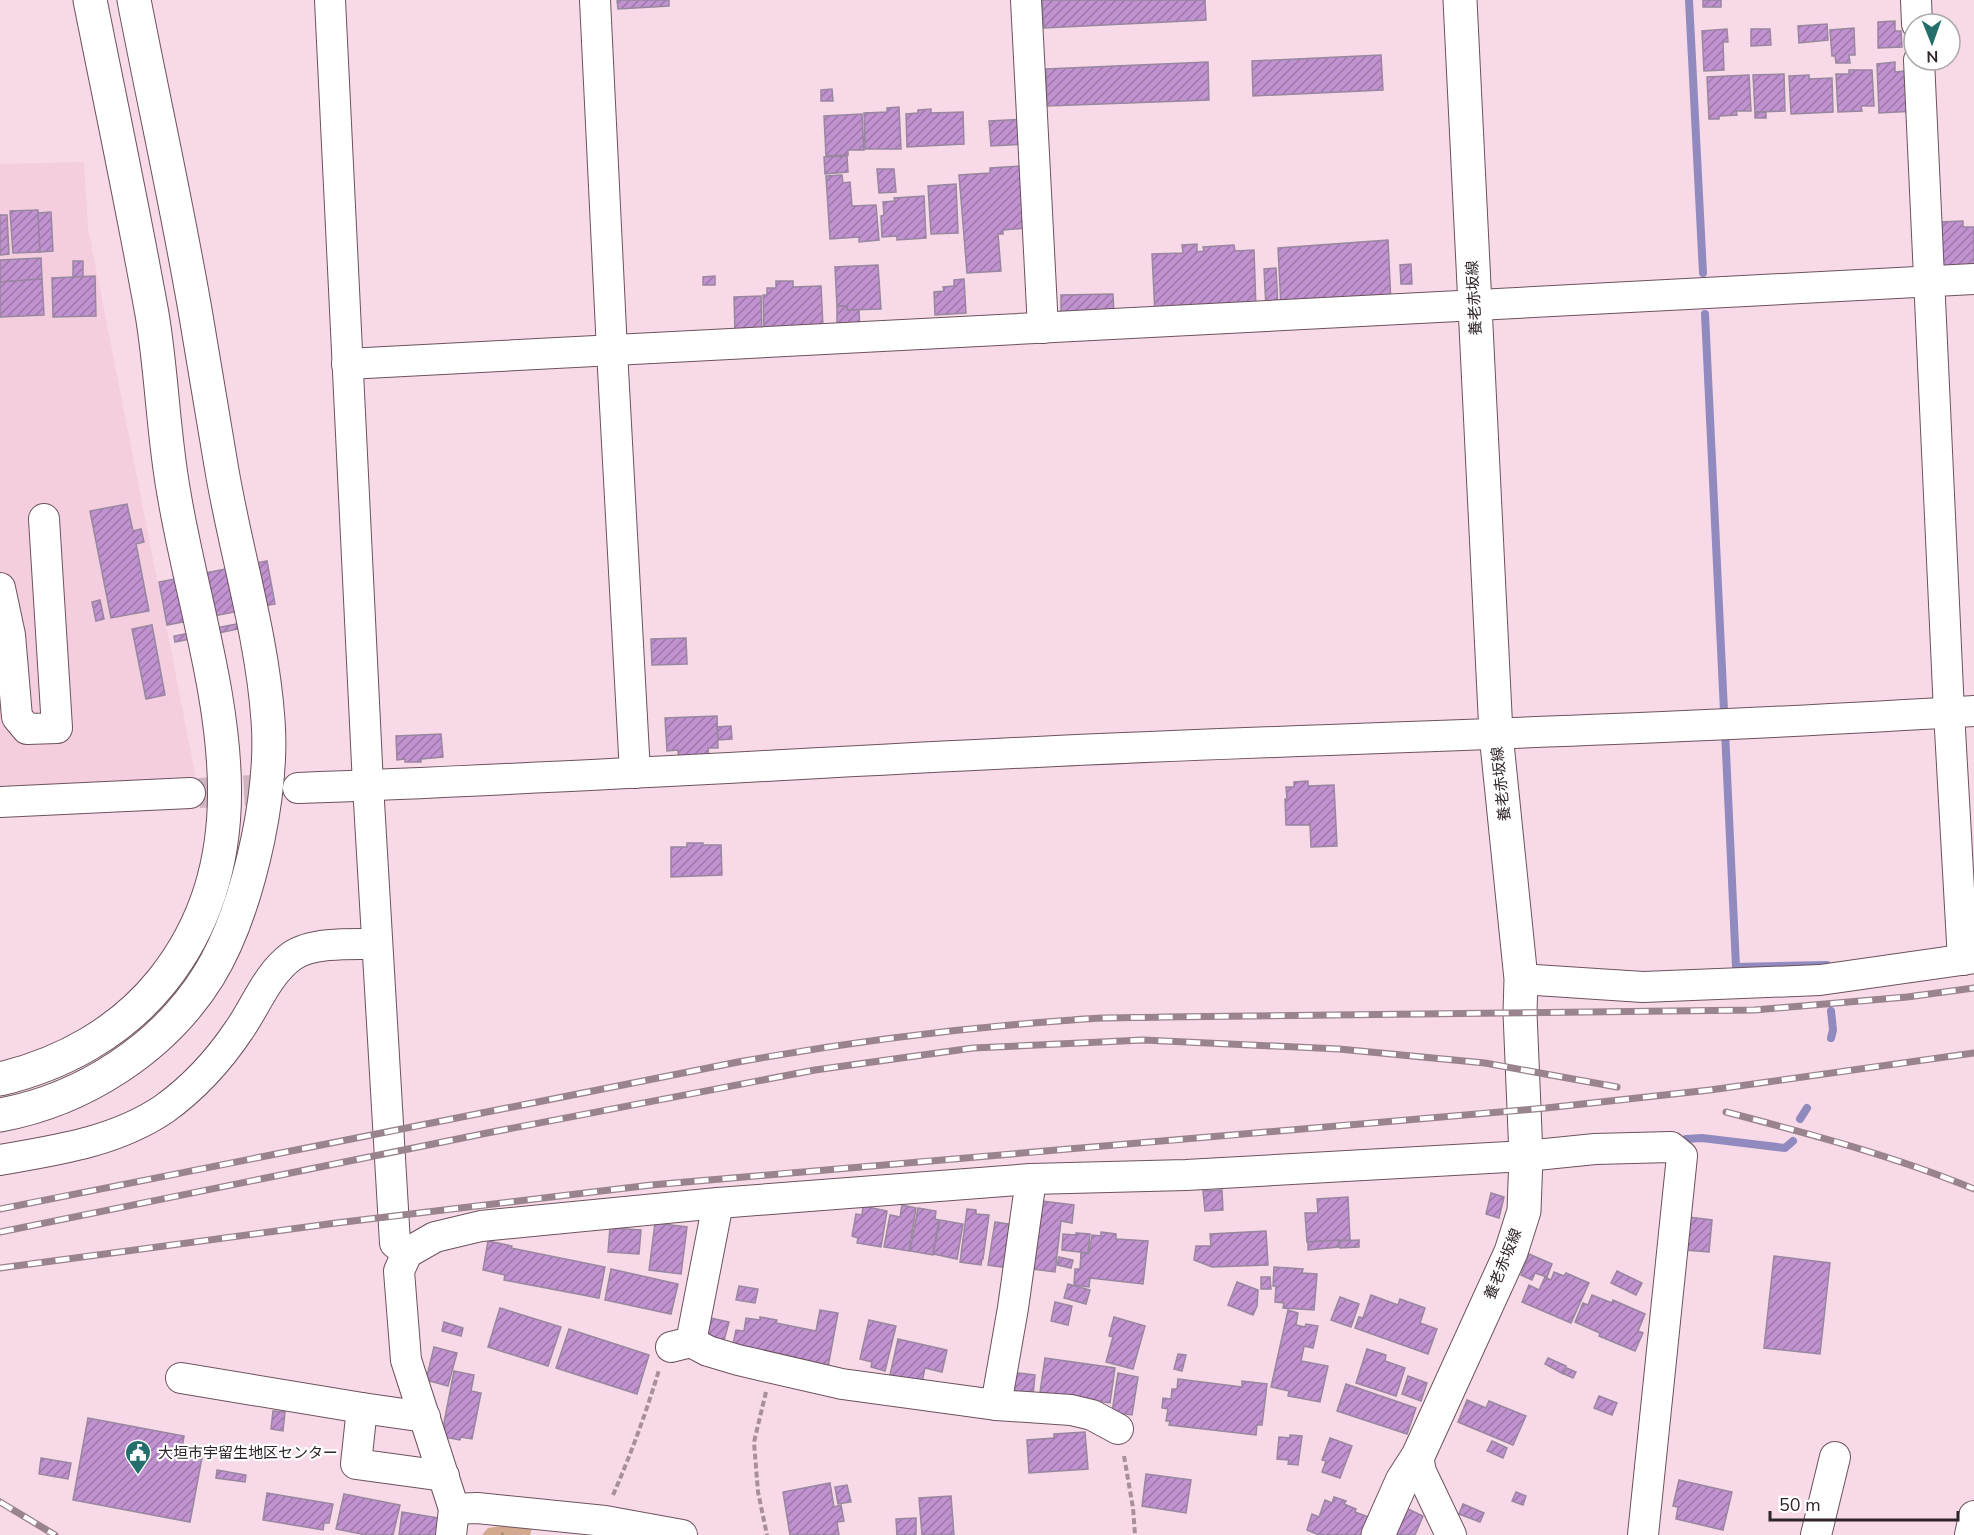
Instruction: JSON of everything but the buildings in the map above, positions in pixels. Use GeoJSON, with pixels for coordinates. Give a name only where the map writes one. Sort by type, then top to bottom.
{"type":"FeatureCollection","features":[{"type":"Feature","properties":{"kind":"main road"},"geometry":{"type":"LineString","coordinates":[[0,1079],[32,1072],[74,1053],[113,1028],[149,997],[180,958],[201,916],[217,869],[224,820],[225,772],[216,693],[173,493],[152,317],[90,0]]}},
{"type":"Feature","properties":{"kind":"main road"},"geometry":{"type":"LineString","coordinates":[[0,1115],[22,1111],[68,1096],[106,1075],[147,1045],[181,1013],[213,966],[231,930],[250,877],[261,823],[268,768],[268,722],[263,671],[224,484],[195,307],[134,0]]}},
{"type":"Feature","properties":{"kind":"main road","name":"養老赤坂線"},"geometry":{"type":"LineString","coordinates":[[1378,1535],[1402,1481],[1418,1456],[1511,1252],[1524,1211],[1526,1156],[1520,1013],[1521,979],[1496,734],[1460,0]]}},
{"type":"Feature","properties":{"kind":"street"},"geometry":{"type":"LineString","coordinates":[[330,0],[376,944],[395,1243],[407,1253]]}},
{"type":"Feature","properties":{"kind":"street"},"geometry":{"type":"LineString","coordinates":[[595,0],[635,773]]}},
{"type":"Feature","properties":{"kind":"street"},"geometry":{"type":"LineString","coordinates":[[1026,0],[1043,328]]}},
{"type":"Feature","properties":{"kind":"street"},"geometry":{"type":"LineString","coordinates":[[1521,979],[1642,987],[1820,980],[1968,959],[1962,712],[1930,281],[1920,72]]}},
{"type":"Feature","properties":{"kind":"street"},"geometry":{"type":"LineString","coordinates":[[347,364],[1974,279]]}},
{"type":"Feature","properties":{"kind":"street"},"geometry":{"type":"LineString","coordinates":[[0,588],[10,635],[17,717],[27,729],[57,728],[44,519]]}},
{"type":"Feature","properties":{"kind":"street"},"geometry":{"type":"LineString","coordinates":[[298,788],[1056,751],[1496,734],[1962,712]]}},
{"type":"Feature","properties":{"kind":"street"},"geometry":{"type":"LineString","coordinates":[[0,802],[190,793]]}},
{"type":"Feature","properties":{"kind":"street"},"geometry":{"type":"LineString","coordinates":[[0,1160],[73,1147],[120,1133],[164,1108],[202,1077],[239,1030],[272,976],[293,956],[324,945],[376,944]]}},
{"type":"Feature","properties":{"kind":"street"},"geometry":{"type":"LineString","coordinates":[[682,1535],[604,1521],[477,1508],[453,1522],[444,1476],[406,1360],[399,1271],[407,1253],[435,1237],[481,1226],[718,1203],[1031,1179],[1186,1175],[1526,1156],[1595,1149],[1671,1147],[1682,1156],[1643,1535]]}},
{"type":"Feature","properties":{"kind":"street"},"geometry":{"type":"LineString","coordinates":[[996,1405],[1013,1308],[1031,1179]]}},
{"type":"Feature","properties":{"kind":"street"},"geometry":{"type":"LineString","coordinates":[[718,1203],[681,1344],[842,1384],[996,1405],[1071,1410],[1092,1415],[1118,1429]]}},
{"type":"Feature","properties":{"kind":"street"},"geometry":{"type":"LineString","coordinates":[[181,1378],[425,1418]]}},
{"type":"Feature","properties":{"kind":"street"},"geometry":{"type":"LineString","coordinates":[[362,1408],[356,1464],[444,1476]]}},
{"type":"Feature","properties":{"kind":"street"},"geometry":{"type":"LineString","coordinates":[[1418,1456],[1421,1472],[1451,1535]]}},
{"type":"Feature","properties":{"kind":"street"},"geometry":{"type":"LineString","coordinates":[[1816,1535],[1835,1457]]}},
{"type":"Feature","properties":{"kind":"street"},"geometry":{"type":"LineString","coordinates":[[1970,1535],[1974,1516]]}},
{"type":"Feature","properties":{"kind":"path"},"geometry":{"type":"LineString","coordinates":[[604,1521],[606,1511],[626,1469],[643,1423],[664,1355],[681,1344]]}},
{"type":"Feature","properties":{"kind":"path"},"geometry":{"type":"LineString","coordinates":[[767,1535],[758,1492],[754,1442],[772,1368]]}},
{"type":"Feature","properties":{"kind":"path"},"geometry":{"type":"LineString","coordinates":[[1118,1429],[1133,1508],[1135,1535]]}},
{"type":"Feature","properties":{"kind":"shaded area"},"geometry":{"type":"Polygon","coordinates":[[[84,162],[88,228],[196,778],[0,786],[0,164],[84,162]]]}},
{"type":"Feature","properties":{"kind":"green space"},"geometry":{"type":"Polygon","coordinates":[[[502,1526],[532,1529],[530,1535],[482,1535],[488,1528],[502,1526]]]}},
{"type":"Feature","properties":{"kind":"waterway"},"geometry":{"type":"LineString","coordinates":[[1689,0],[1703,273]]}},
{"type":"Feature","properties":{"kind":"waterway"},"geometry":{"type":"LineString","coordinates":[[1705,314],[1724,711]]}},
{"type":"Feature","properties":{"kind":"waterway"},"geometry":{"type":"LineString","coordinates":[[1725,731],[1736,967],[1827,965]]}},
{"type":"Feature","properties":{"kind":"waterway"},"geometry":{"type":"LineString","coordinates":[[1831,1011],[1833,1030],[1831,1038]]}},
{"type":"Feature","properties":{"kind":"waterway"},"geometry":{"type":"LineString","coordinates":[[1800,1119],[1807,1108]]}},
{"type":"Feature","properties":{"kind":"waterway"},"geometry":{"type":"LineString","coordinates":[[1686,1139],[1702,1138],[1785,1148],[1793,1141]]}},
{"type":"Feature","properties":{"kind":"tunnel"},"geometry":{"type":"LineString","coordinates":[[199,793],[289,788]]}},
{"type":"Feature","properties":{"kind":"railway"},"geometry":{"type":"LineString","coordinates":[[0,1209],[738,1062],[821,1048],[946,1032],[1106,1018],[1755,1010],[1907,997],[1974,988]]}},
{"type":"Feature","properties":{"kind":"railway"},"geometry":{"type":"LineString","coordinates":[[0,1232],[487,1133],[815,1070],[973,1048],[1143,1040],[1339,1049],[1485,1063],[1617,1087]]}},
{"type":"Feature","properties":{"kind":"railway"},"geometry":{"type":"LineString","coordinates":[[0,1268],[336,1223],[651,1185],[1546,1108],[1710,1090],[1974,1053]]}},
{"type":"Feature","properties":{"kind":"railway"},"geometry":{"type":"LineString","coordinates":[[1726,1112],[1883,1156],[1974,1189]]}},
{"type":"Feature","properties":{"kind":"railway"},"geometry":{"type":"LineString","coordinates":[[0,1502],[55,1535]]}},
{"type":"Feature","properties":{"kind":"place","name":"大垣市宇留生地区センター"},"geometry":{"type":"Point","coordinates":[138,1476]}}]}
